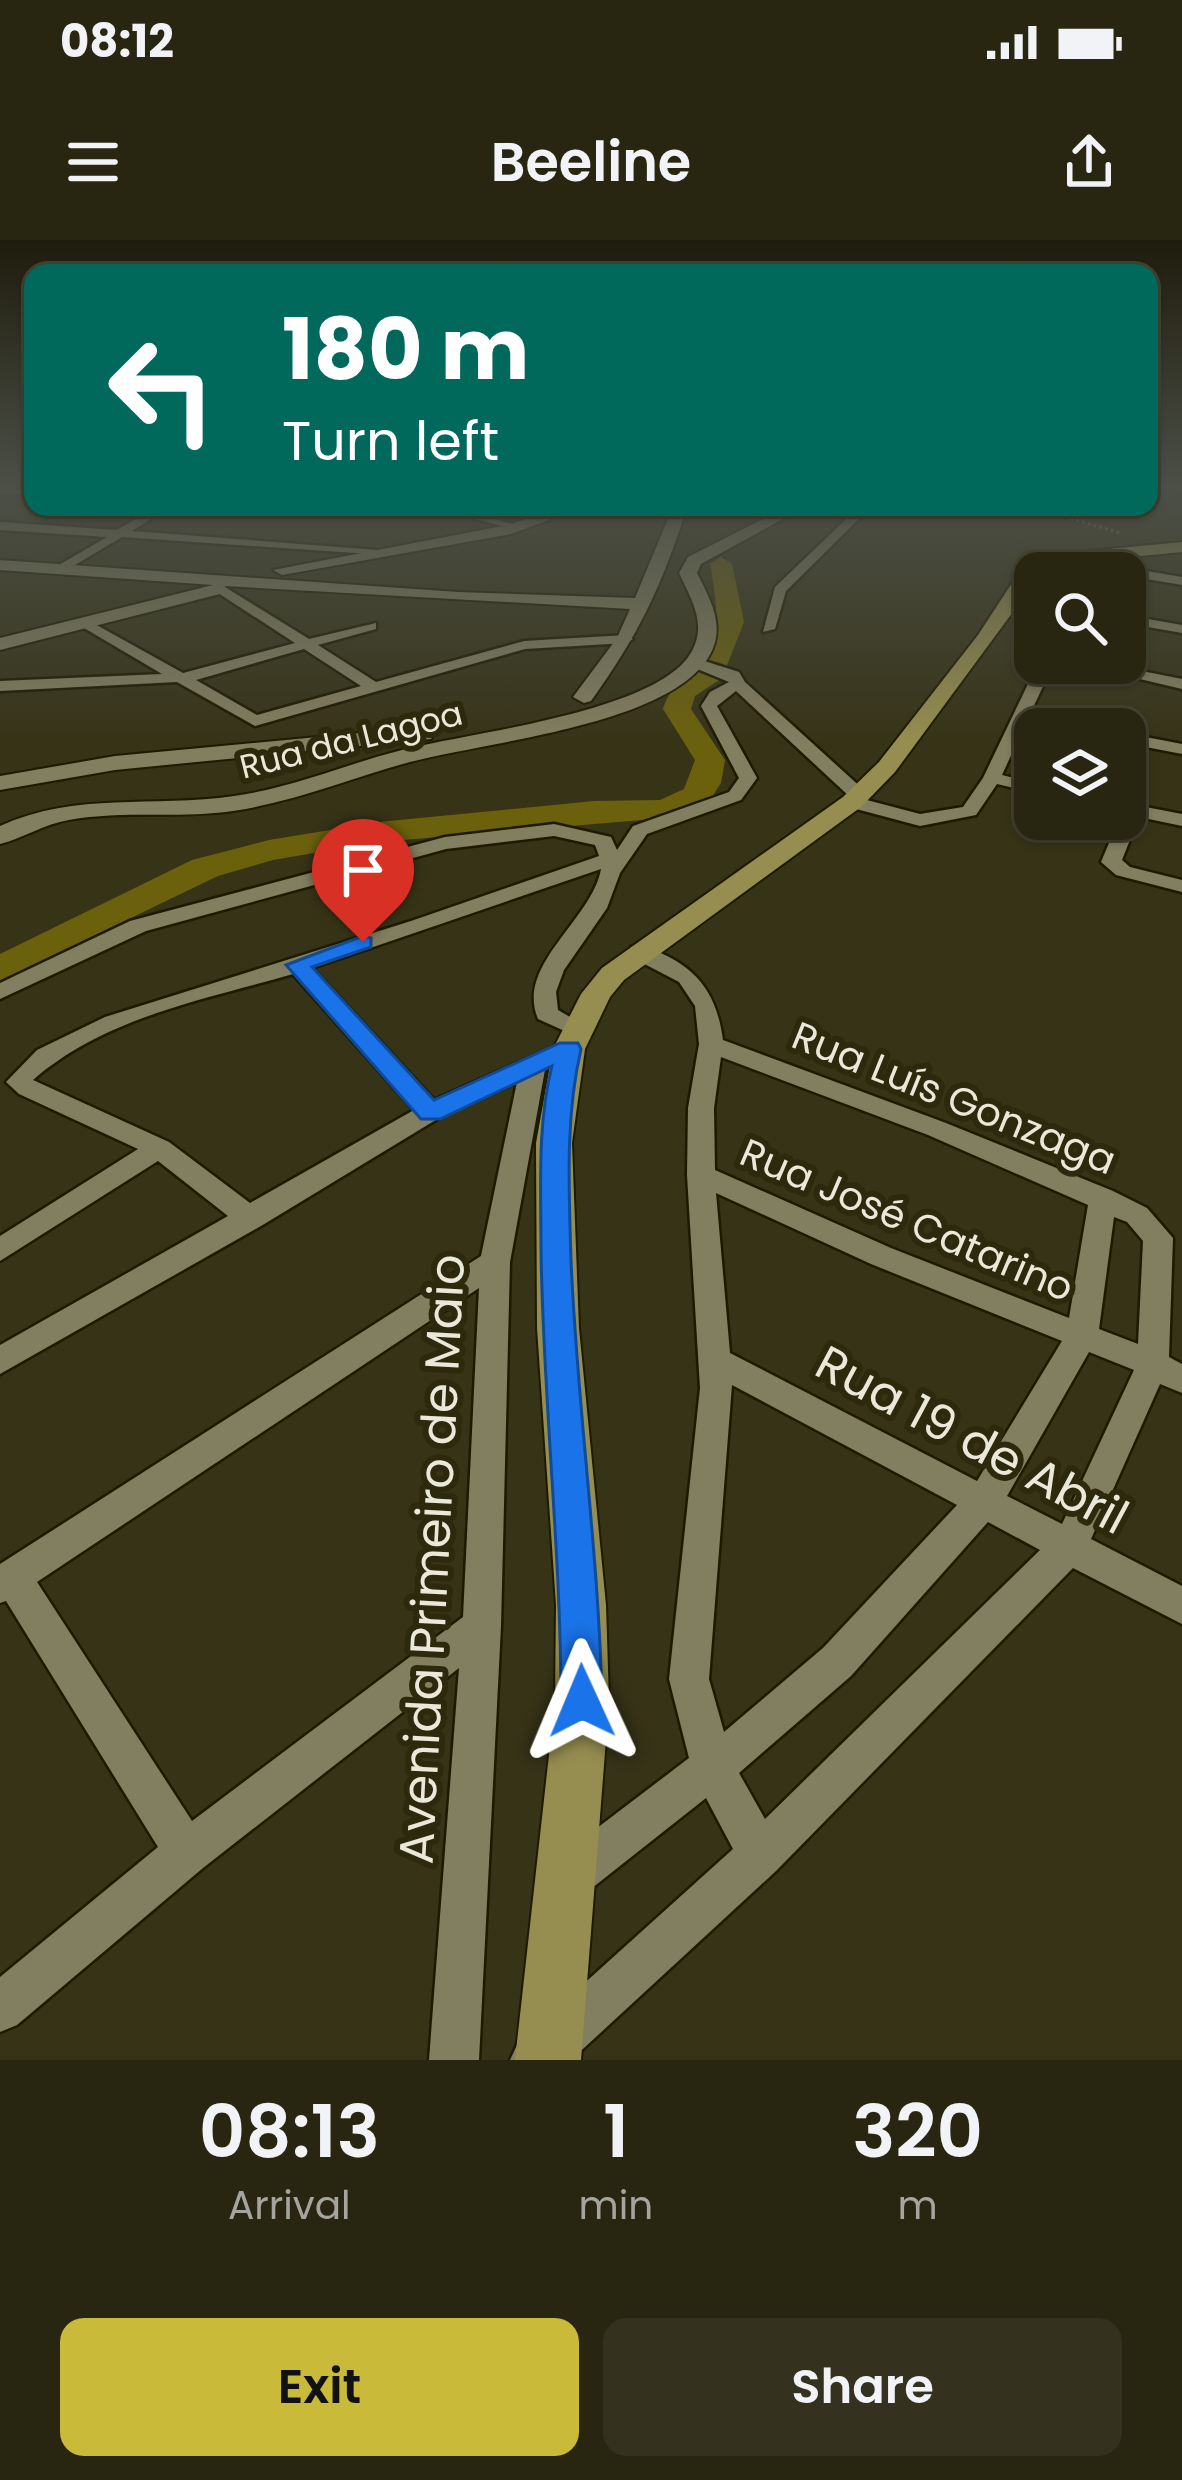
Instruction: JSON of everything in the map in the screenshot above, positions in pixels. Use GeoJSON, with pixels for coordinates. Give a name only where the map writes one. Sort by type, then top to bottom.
{"type":"FeatureCollection","features":[{"type":"Feature","properties":{"kind":"main road"},"geometry":{"type":"LineString","coordinates":[[545,2055],[568,1879],[582,1701],[580,1604],[558,1328],[554,1144],[560,1047],[596,994],[639,952],[856,799],[935,706],[1014,593]]}},
{"type":"Feature","properties":{"kind":"street"},"geometry":{"type":"LineString","coordinates":[[152,574],[476,598],[643,604]]}},
{"type":"Feature","properties":{"kind":"street"},"geometry":{"type":"LineString","coordinates":[[0,647],[280,574]]}},
{"type":"Feature","properties":{"kind":"street"},"geometry":{"type":"LineString","coordinates":[[584,698],[626,638],[656,574]]}},
{"type":"Feature","properties":{"kind":"street"},"geometry":{"type":"LineString","coordinates":[[688,574],[710,619],[698,658]]}},
{"type":"Feature","properties":{"kind":"street"},"geometry":{"type":"LineString","coordinates":[[768,629],[780,590],[796,574]]}},
{"type":"Feature","properties":{"kind":"street"},"geometry":{"type":"LineString","coordinates":[[1146,576],[1182,581]]}},
{"type":"Feature","properties":{"kind":"street"},"geometry":{"type":"LineString","coordinates":[[224,590],[371,686]]}},
{"type":"Feature","properties":{"kind":"street"},"geometry":{"type":"LineString","coordinates":[[1146,622],[1182,628]]}},
{"type":"Feature","properties":{"kind":"street"},"geometry":{"type":"LineString","coordinates":[[88,625],[255,721],[524,645],[626,638]]}},
{"type":"Feature","properties":{"kind":"street"},"geometry":{"type":"LineString","coordinates":[[0,686],[181,678],[308,647],[371,626]]}},
{"type":"Feature","properties":{"kind":"street"},"geometry":{"type":"LineString","coordinates":[[0,783],[115,764],[521,720],[698,658],[734,675],[856,799],[902,818],[950,818],[969,811],[1014,735]]}},
{"type":"Feature","properties":{"kind":"street","name":"Rua da Lagoa"},"geometry":{"type":"LineString","coordinates":[[0,836],[52,814],[98,805],[203,806],[251,800],[410,755],[560,728],[617,707],[698,658]]}},
{"type":"Feature","properties":{"kind":"street"},"geometry":{"type":"LineString","coordinates":[[1146,677],[1182,684]]}},
{"type":"Feature","properties":{"kind":"street"},"geometry":{"type":"LineString","coordinates":[[251,1220],[159,1148],[28,1088],[19,1082],[22,1076],[65,1045],[160,1004],[297,965],[611,855],[640,830],[736,796],[748,778],[709,706],[716,695],[738,684]]}},
{"type":"Feature","properties":{"kind":"street"},"geometry":{"type":"LineString","coordinates":[[1146,742],[1182,748]]}},
{"type":"Feature","properties":{"kind":"street"},"geometry":{"type":"LineString","coordinates":[[992,778],[1014,783]]}},
{"type":"Feature","properties":{"kind":"street"},"geometry":{"type":"LineString","coordinates":[[1146,813],[1182,820]]}},
{"type":"Feature","properties":{"kind":"street"},"geometry":{"type":"LineString","coordinates":[[0,992],[138,926],[445,843],[554,830],[611,855]]}},
{"type":"Feature","properties":{"kind":"street"},"geometry":{"type":"LineString","coordinates":[[1118,840],[1111,862],[1123,871],[1182,886]]}},
{"type":"Feature","properties":{"kind":"street"},"geometry":{"type":"LineString","coordinates":[[0,1361],[251,1220],[430,1112],[560,1047],[544,996],[570,945],[610,886],[611,855]]}},
{"type":"Feature","properties":{"kind":"street"},"geometry":{"type":"LineString","coordinates":[[639,952],[700,990],[707,1006],[711,1043],[700,1108],[701,1175],[716,1361],[689,1678],[713,1768],[760,1855]]}},
{"type":"Feature","properties":{"kind":"street"},"geometry":{"type":"LineString","coordinates":[[297,965],[430,1112]]}},
{"type":"Feature","properties":{"kind":"street","name":"Rua Luís Gonzaga"},"geometry":{"type":"LineString","coordinates":[[711,1043],[1137,1215],[1159,1238],[1167,1372]]}},
{"type":"Feature","properties":{"kind":"street","name":"Avenida Primeiro de Maio"},"geometry":{"type":"LineString","coordinates":[[454,2060],[482,1626],[495,1262],[560,1047]]}},
{"type":"Feature","properties":{"kind":"street"},"geometry":{"type":"LineString","coordinates":[[0,1250],[159,1148]]}},
{"type":"Feature","properties":{"kind":"street","name":"Rua José Catarino"},"geometry":{"type":"LineString","coordinates":[[701,1175],[881,1256],[1167,1372]]}},
{"type":"Feature","properties":{"kind":"street"},"geometry":{"type":"LineString","coordinates":[[568,1879],[713,1768],[838,1662],[985,1500],[1082,1336],[1103,1198]]}},
{"type":"Feature","properties":{"kind":"street"},"geometry":{"type":"LineString","coordinates":[[188,1852],[6,1581],[495,1262]]}},
{"type":"Feature","properties":{"kind":"street","name":"Rua 19 de Abril"},"geometry":{"type":"LineString","coordinates":[[716,1361],[1182,1606]]}},
{"type":"Feature","properties":{"kind":"street"},"geometry":{"type":"LineString","coordinates":[[545,2055],[760,1855],[1071,1544],[1167,1372]]}},
{"type":"Feature","properties":{"kind":"street"},"geometry":{"type":"LineString","coordinates":[[0,2008],[188,1852],[482,1626]]}},
{"type":"Feature","properties":{"kind":"waterway"},"geometry":{"type":"LineString","coordinates":[[0,969],[205,868],[269,850],[379,832],[594,811],[666,810],[696,796],[705,783],[710,760],[677,709],[682,692],[708,678],[732,622],[723,574]]}},
{"type":"Feature","properties":{"kind":"route"},"geometry":{"type":"LineString","coordinates":[[363,942],[297,965],[430,1112],[569,1049],[554,1144],[558,1328],[580,1604],[582,1701]]}}]}
